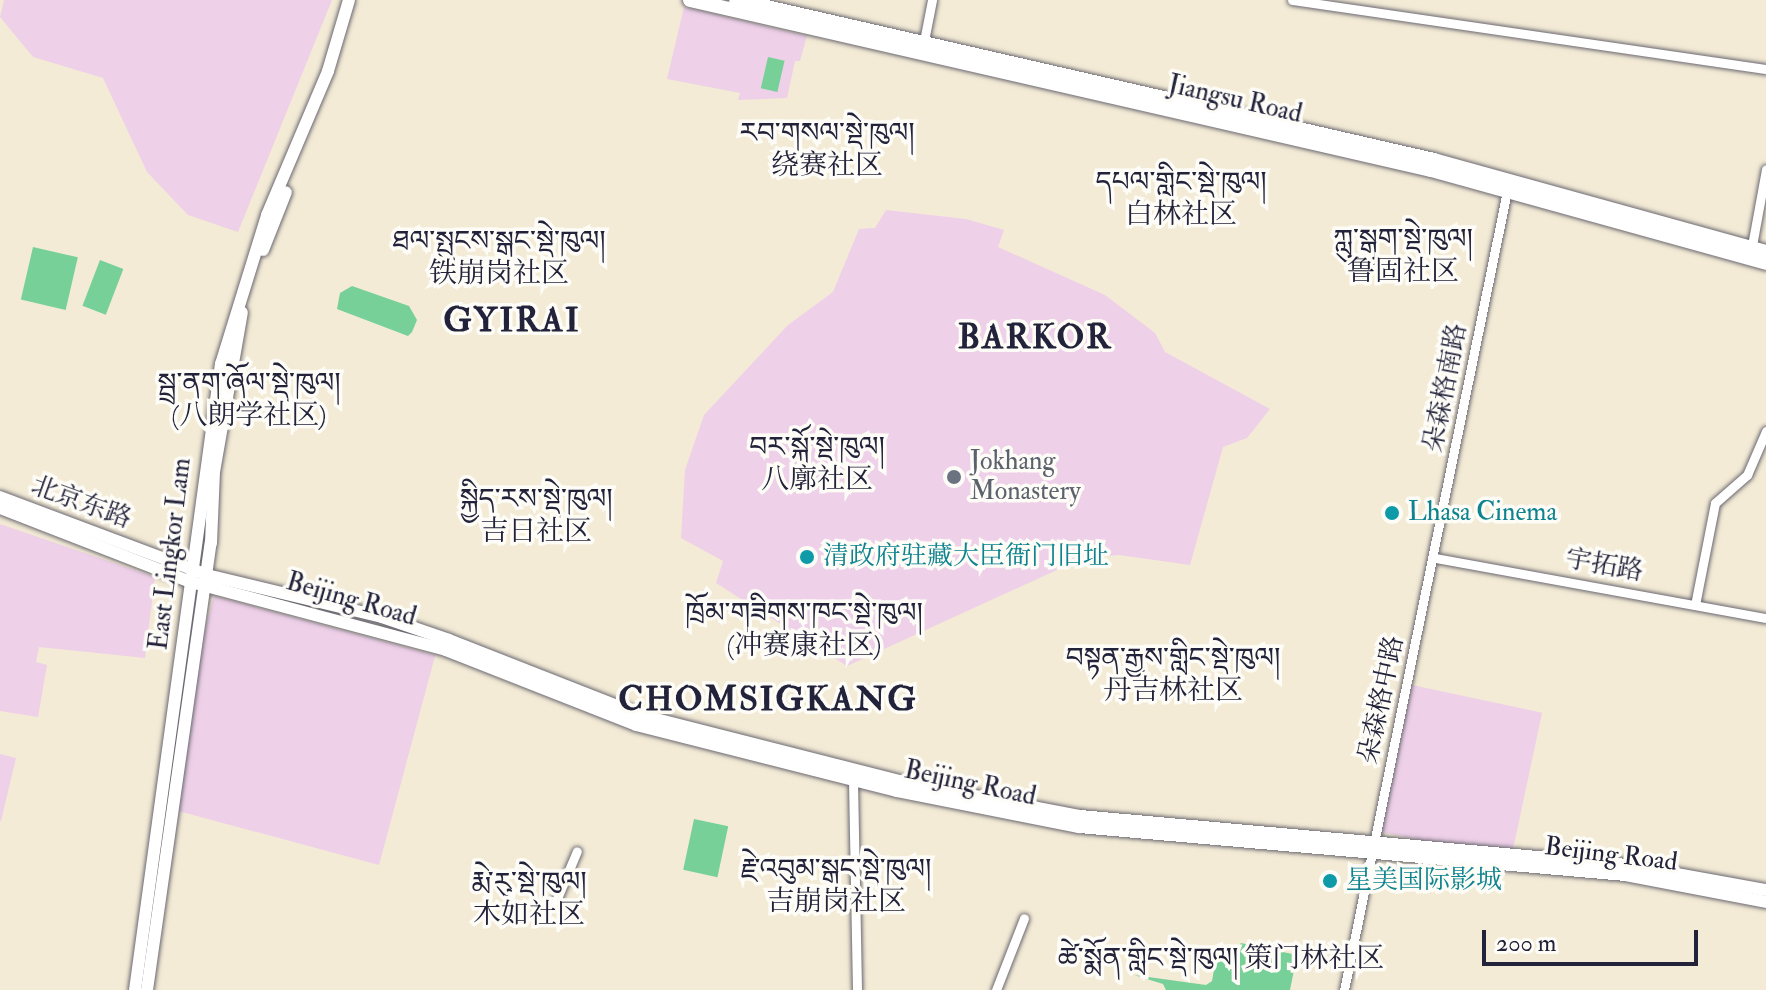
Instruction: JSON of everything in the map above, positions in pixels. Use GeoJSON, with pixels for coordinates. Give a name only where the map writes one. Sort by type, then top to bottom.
{"type":"FeatureCollection","features":[{"type":"Feature","properties":{"kind":"highway","name":"Jiangsu Road"},"geometry":{"type":"LineString","coordinates":[[690,0],[922,48],[1508,184],[1755,253],[1766,263]]}},
{"type":"Feature","properties":{"kind":"highway","name":"Jiangsu Road"},"geometry":{"type":"LineString","coordinates":[[736,0],[922,48]]}},
{"type":"Feature","properties":{"kind":"main road","name":"East Lingkor Lam"},"geometry":{"type":"LineString","coordinates":[[135,990],[191,582],[203,465],[231,325],[267,215],[328,71],[349,0]]}},
{"type":"Feature","properties":{"kind":"main road","name":"East Lingkor Lam"},"geometry":{"type":"LineString","coordinates":[[147,990],[206,580],[214,472],[247,292],[358,0]]}},
{"type":"Feature","properties":{"kind":"main road","name":"北京东路"},"geometry":{"type":"LineString","coordinates":[[0,497],[192,568]]}},
{"type":"Feature","properties":{"kind":"main road","name":"北京东路"},"geometry":{"type":"LineString","coordinates":[[0,508],[191,582]]}},
{"type":"Feature","properties":{"kind":"main road","name":"Beijing Road"},"geometry":{"type":"LineString","coordinates":[[192,568],[206,580],[446,650],[636,725],[853,781],[1057,824],[1627,865],[1766,890]]}},
{"type":"Feature","properties":{"kind":"main road","name":"Beijing Road"},"geometry":{"type":"LineString","coordinates":[[191,582],[206,580],[382,617],[640,715],[902,782],[1080,816],[1625,875],[1766,902]]}},
{"type":"Feature","properties":{"kind":"street"},"geometry":{"type":"LineString","coordinates":[[922,48],[932,0]]}},
{"type":"Feature","properties":{"kind":"street"},"geometry":{"type":"LineString","coordinates":[[1292,0],[1766,69]]}},
{"type":"Feature","properties":{"kind":"street"},"geometry":{"type":"LineString","coordinates":[[1755,253],[1766,169]]}},
{"type":"Feature","properties":{"kind":"street","name":"朵森格南路"},"geometry":{"type":"LineString","coordinates":[[1435,558],[1508,184]]}},
{"type":"Feature","properties":{"kind":"street"},"geometry":{"type":"LineString","coordinates":[[1695,605],[1715,503],[1747,475],[1766,431]]}},
{"type":"Feature","properties":{"kind":"street","name":"宇拓路"},"geometry":{"type":"LineString","coordinates":[[1435,558],[1766,618]]}},
{"type":"Feature","properties":{"kind":"street","name":"朵森格中路"},"geometry":{"type":"LineString","coordinates":[[1344,990],[1435,558]]}},
{"type":"Feature","properties":{"kind":"street"},"geometry":{"type":"LineString","coordinates":[[853,781],[857,990]]}},
{"type":"Feature","properties":{"kind":"street"},"geometry":{"type":"LineString","coordinates":[[555,903],[577,851]]}},
{"type":"Feature","properties":{"kind":"street"},"geometry":{"type":"LineString","coordinates":[[996,990],[1024,918]]}},
{"type":"Feature","properties":{"kind":"shaded area"},"geometry":{"type":"Polygon","coordinates":[[[4,0],[332,0],[238,232],[188,215],[147,172],[103,78],[33,57],[0,17],[4,0]]]}},
{"type":"Feature","properties":{"kind":"shaded area"},"geometry":{"type":"Polygon","coordinates":[[[684,7],[807,36],[800,61],[795,61],[787,98],[738,100],[740,93],[667,79],[684,7]]]}},
{"type":"Feature","properties":{"kind":"shaded area"},"geometry":{"type":"Polygon","coordinates":[[[886,210],[966,219],[1004,230],[998,247],[1105,295],[1155,333],[1165,352],[1270,409],[1247,438],[1223,447],[1190,565],[1119,555],[1083,558],[847,666],[716,583],[723,561],[681,538],[685,470],[704,415],[788,325],[833,292],[859,229],[875,228],[886,210]]]}},
{"type":"Feature","properties":{"kind":"shaded area"},"geometry":{"type":"Polygon","coordinates":[[[0,524],[155,577],[145,658],[39,647],[36,662],[47,665],[38,717],[0,711],[0,524]]]}},
{"type":"Feature","properties":{"kind":"shaded area"},"geometry":{"type":"Polygon","coordinates":[[[214,596],[435,655],[379,865],[158,806],[214,596]]]}},
{"type":"Feature","properties":{"kind":"shaded area"},"geometry":{"type":"Polygon","coordinates":[[[1412,685],[1542,713],[1511,859],[1381,832],[1412,685]]]}},
{"type":"Feature","properties":{"kind":"shaded area"},"geometry":{"type":"Polygon","coordinates":[[[0,754],[16,758],[1,821],[0,821],[0,754]]]}},
{"type":"Feature","properties":{"kind":"green space"},"geometry":{"type":"Polygon","coordinates":[[[768,57],[785,61],[777,92],[761,88],[768,57]]]}},
{"type":"Feature","properties":{"kind":"green space"},"geometry":{"type":"Polygon","coordinates":[[[33,247],[78,257],[66,310],[21,300],[33,247]]]}},
{"type":"Feature","properties":{"kind":"green space"},"geometry":{"type":"Polygon","coordinates":[[[100,260],[123,269],[106,315],[82,306],[100,260]]]}},
{"type":"Feature","properties":{"kind":"green space"},"geometry":{"type":"Polygon","coordinates":[[[352,286],[409,306],[417,320],[412,332],[408,336],[337,309],[340,293],[352,286]]]}},
{"type":"Feature","properties":{"kind":"green space"},"geometry":{"type":"Polygon","coordinates":[[[694,819],[728,826],[717,877],[683,870],[694,819]]]}},
{"type":"Feature","properties":{"kind":"green space"},"geometry":{"type":"Polygon","coordinates":[[[1241,943],[1297,955],[1290,990],[1166,990],[1163,984],[1134,975],[1206,985],[1212,981],[1217,953],[1231,956],[1241,943]]]}},
{"type":"Feature","properties":{"kind":"place","name":"Jokhang Monastery"},"geometry":{"type":"Point","coordinates":[954,477]}},
{"type":"Feature","properties":{"kind":"place","name":"Lhasa Cinema"},"geometry":{"type":"Point","coordinates":[1392,513]}},
{"type":"Feature","properties":{"kind":"place","name":"清政府驻藏大臣衙门旧址"},"geometry":{"type":"Point","coordinates":[807,557]}},
{"type":"Feature","properties":{"kind":"place","name":"星美国际影城"},"geometry":{"type":"Point","coordinates":[1330,881]}},
{"type":"Feature","properties":{"kind":"district","name":"རབ་གསལ་སྡེ་ཁུལ། 绕赛社区"},"geometry":{"type":"Point","coordinates":[827,150]}},
{"type":"Feature","properties":{"kind":"district","name":"དཔལ་གླིང་སྡེ་ཁུལ། 白林社区"},"geometry":{"type":"Point","coordinates":[1181,199]}},
{"type":"Feature","properties":{"kind":"district","name":"ཀླུ་སྒུག་སྡེ་ཁུལ། 鲁固社区"},"geometry":{"type":"Point","coordinates":[1403,256]}},
{"type":"Feature","properties":{"kind":"district","name":"ཐལ་སྤུངས་སྒང་སྡེ་ཁུལ། 铁崩岗社区"},"geometry":{"type":"Point","coordinates":[499,258]}},
{"type":"Feature","properties":{"kind":"district","name":"GYIRAI"},"geometry":{"type":"Point","coordinates":[512,321]}},
{"type":"Feature","properties":{"kind":"district","name":"BARKOR"},"geometry":{"type":"Point","coordinates":[1035,338]}},
{"type":"Feature","properties":{"kind":"district","name":"སྦྲ་ནག་ཞོལ་སྡེ་ཁུལ། (八朗学社区)"},"geometry":{"type":"Point","coordinates":[249,400]}},
{"type":"Feature","properties":{"kind":"district","name":"བར་སྐོ་སྡེ་ཁུལ། 八廓社区"},"geometry":{"type":"Point","coordinates":[817,464]}},
{"type":"Feature","properties":{"kind":"district","name":"སྐྱིད་རས་སྡེ་ཁུལ། 吉日社区"},"geometry":{"type":"Point","coordinates":[536,516]}},
{"type":"Feature","properties":{"kind":"district","name":"ཁྲོམ་གཟིགས་ཁང་སྡེ་ཁུལ། (冲赛康社区)"},"geometry":{"type":"Point","coordinates":[804,630]}},
{"type":"Feature","properties":{"kind":"district","name":"བསྟན་རྒྱས་གླིང་སྡེ་ཁུལ། 丹吉林社区"},"geometry":{"type":"Point","coordinates":[1173,675]}},
{"type":"Feature","properties":{"kind":"district","name":"CHOMSIGKANG"},"geometry":{"type":"Point","coordinates":[768,700]}},
{"type":"Feature","properties":{"kind":"district","name":"རྗེ་འབུམ་སྒང་སྡེ་ཁུལ། 吉崩岗社区"},"geometry":{"type":"Point","coordinates":[836,886]}},
{"type":"Feature","properties":{"kind":"district","name":"རྨེ་རུ་སྡེ་ཁུལ། 木如社区"},"geometry":{"type":"Point","coordinates":[529,899]}},
{"type":"Feature","properties":{"kind":"district","name":"ཚེ་སྨོན་གླིང་སྡེ་ཁུལ། 策门林社区"},"geometry":{"type":"Point","coordinates":[1221,959]}}]}
